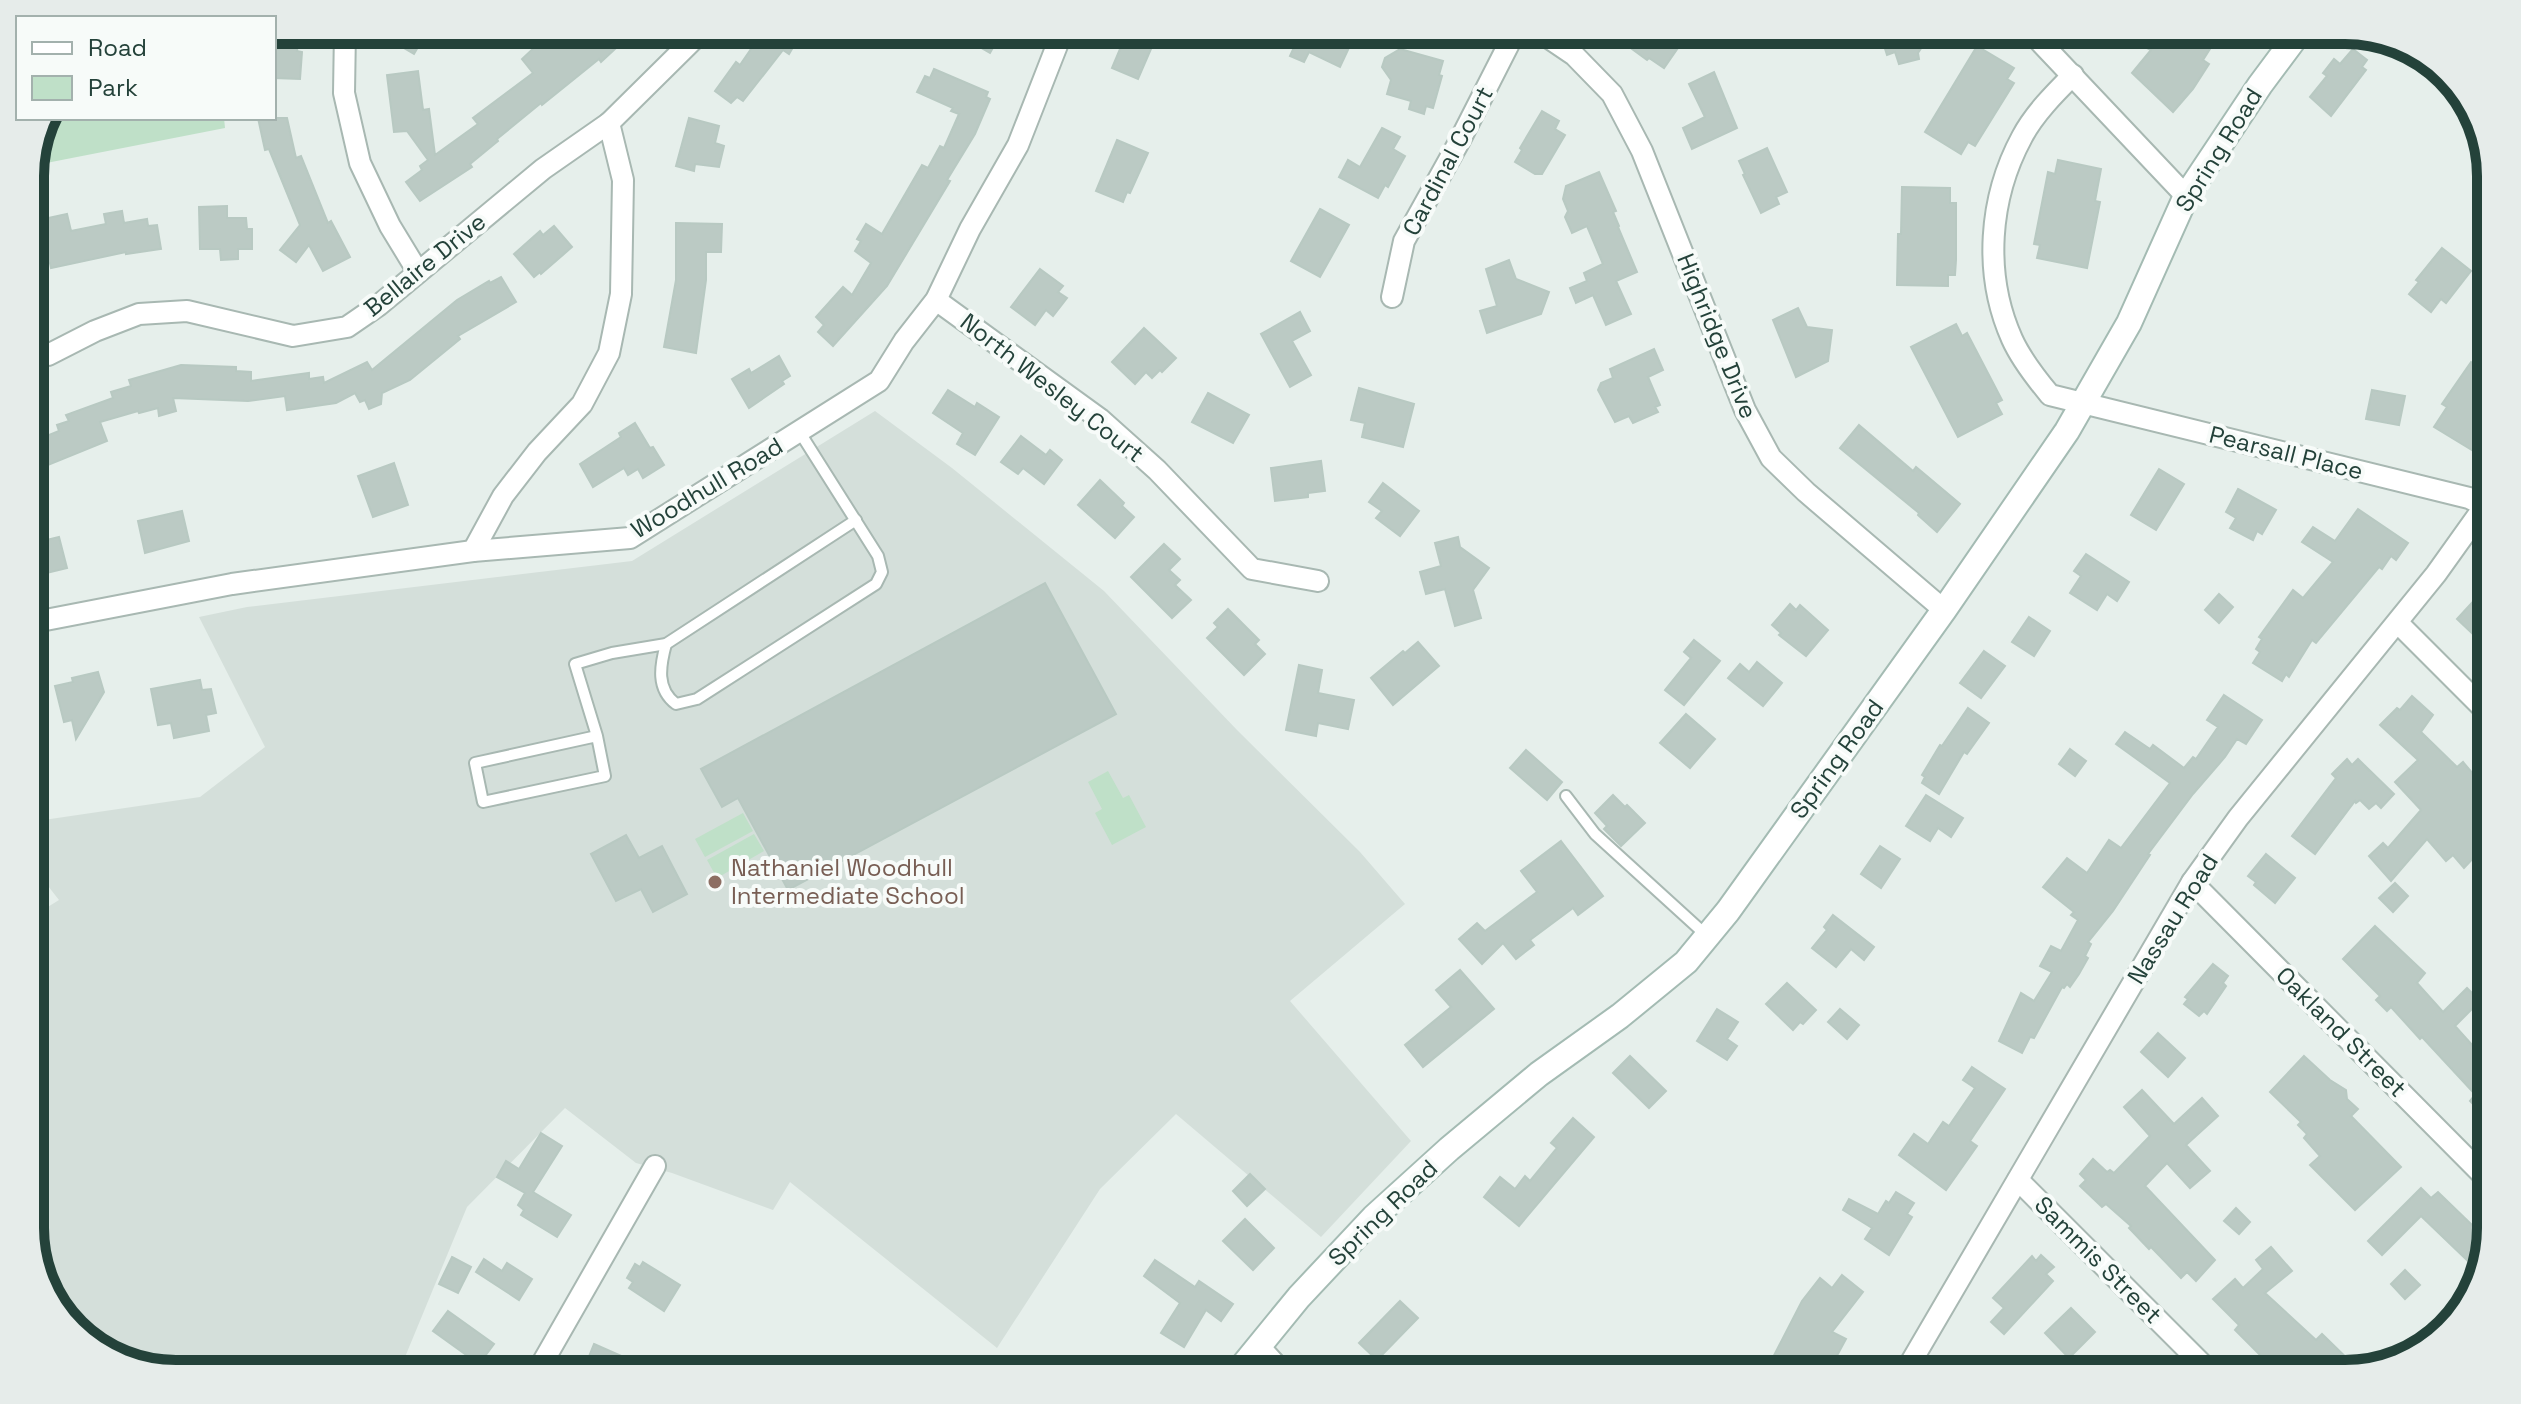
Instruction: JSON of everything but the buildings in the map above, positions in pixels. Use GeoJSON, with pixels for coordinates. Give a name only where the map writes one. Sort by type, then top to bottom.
{"type":"FeatureCollection","features":[{"type":"Feature","properties":{"kind":"main road","name":"Spring Road"},"geometry":{"type":"LineString","coordinates":[[1247,1360],[1299,1297],[1374,1217],[1539,1074],[1620,1016],[1686,962],[1728,911],[1944,610],[2085,403],[2129,323],[2186,196],[2291,44]]}},
{"type":"Feature","properties":{"kind":"street"},"geometry":{"type":"LineString","coordinates":[[345,44],[344,93],[360,163],[390,226],[418,272]]}},
{"type":"Feature","properties":{"kind":"street","name":"Bellaire Drive"},"geometry":{"type":"LineString","coordinates":[[48,355],[95,331],[139,314],[187,311],[293,336],[347,327],[379,305],[543,169],[609,123],[689,44]]}},
{"type":"Feature","properties":{"kind":"street","name":"Woodhull Road"},"geometry":{"type":"LineString","coordinates":[[44,620],[232,584],[473,551],[630,538],[879,381],[904,341],[936,300],[970,229],[1018,145],[1058,44]]}},
{"type":"Feature","properties":{"kind":"street","name":"Cardinal Court"},"geometry":{"type":"LineString","coordinates":[[1392,297],[1404,241],[1509,44]]}},
{"type":"Feature","properties":{"kind":"street","name":"Highridge Drive"},"geometry":{"type":"LineString","coordinates":[[1558,44],[1574,55],[1612,94],[1642,151],[1745,410],[1771,458],[1806,492],[1944,610]]}},
{"type":"Feature","properties":{"kind":"street"},"geometry":{"type":"LineString","coordinates":[[2043,44],[2186,196]]}},
{"type":"Feature","properties":{"kind":"street","name":"Pearsall Place"},"geometry":{"type":"LineString","coordinates":[[2073,75],[2023,134],[2003,177],[1993,225],[1994,266],[2000,303],[2012,338],[2029,370],[2050,395],[2477,499]]}},
{"type":"Feature","properties":{"kind":"street"},"geometry":{"type":"LineString","coordinates":[[473,551],[503,496],[537,452],[582,404],[609,353],[621,294],[623,180],[609,123]]}},
{"type":"Feature","properties":{"kind":"street","name":"North Wesley Court"},"geometry":{"type":"LineString","coordinates":[[936,300],[1100,419],[1157,470],[1252,569],[1318,581]]}},
{"type":"Feature","properties":{"kind":"street","name":"Nassau Road"},"geometry":{"type":"LineString","coordinates":[[1912,1360],[2192,882],[2238,818],[2398,623],[2477,516]]}},
{"type":"Feature","properties":{"kind":"street"},"geometry":{"type":"LineString","coordinates":[[2398,623],[2477,702]]}},
{"type":"Feature","properties":{"kind":"street","name":"Oakland Street"},"geometry":{"type":"LineString","coordinates":[[2192,882],[2477,1169]]}},
{"type":"Feature","properties":{"kind":"street"},"geometry":{"type":"LineString","coordinates":[[544,1360],[655,1166]]}},
{"type":"Feature","properties":{"kind":"street","name":"Sammis Street"},"geometry":{"type":"LineString","coordinates":[[2018,1180],[2198,1360]]}},
{"type":"Feature","properties":{"kind":"lane"},"geometry":{"type":"LineString","coordinates":[[666,644],[660,673],[665,692],[676,704],[697,699],[876,584],[882,572],[878,556],[799,431]]}},
{"type":"Feature","properties":{"kind":"lane"},"geometry":{"type":"LineString","coordinates":[[597,736],[475,763],[483,802],[605,776],[597,736],[575,664],[612,653],[666,644],[856,520]]}},
{"type":"Feature","properties":{"kind":"lane"},"geometry":{"type":"LineString","coordinates":[[1566,796],[1595,834],[1707,936]]}},
{"type":"Feature","properties":{"kind":"lane"},"geometry":{"type":"LineString","coordinates":[[1262,1342],[1278,1360]]}},
{"type":"Feature","properties":{"kind":"shaded area","name":"Nathaniel Woodhull Intermediate School"},"geometry":{"type":"Polygon","coordinates":[[[875,411],[952,468],[1104,591],[1360,852],[1405,904],[1290,1001],[1411,1141],[1321,1237],[1176,1114],[1100,1189],[997,1348],[790,1182],[773,1210],[636,1163],[565,1108],[467,1207],[404,1360],[158,1359],[125,1350],[89,1327],[66,1302],[58,1287],[51,1271],[44,1237],[44,909],[59,900],[44,881],[44,820],[200,797],[265,747],[199,617],[247,607],[632,561],[875,411]]]}},
{"type":"Feature","properties":{"kind":"green space"},"geometry":{"type":"Polygon","coordinates":[[[57,120],[224,120],[225,128],[45,163],[48,142],[57,120]]]}},
{"type":"Feature","properties":{"kind":"green space"},"geometry":{"type":"Polygon","coordinates":[[[1108,771],[1123,798],[1129,795],[1146,827],[1112,845],[1095,813],[1102,809],[1088,782],[1108,771]]]}},
{"type":"Feature","properties":{"kind":"green space"},"geometry":{"type":"Polygon","coordinates":[[[743,813],[753,831],[705,857],[695,839],[743,813]]]}},
{"type":"Feature","properties":{"kind":"green space"},"geometry":{"type":"Polygon","coordinates":[[[754,834],[764,851],[717,878],[707,860],[754,834]]]}},
{"type":"Feature","properties":{"kind":"place","name":"Nathaniel Woodhull Intermediate School"},"geometry":{"type":"Point","coordinates":[715,882]}}]}
